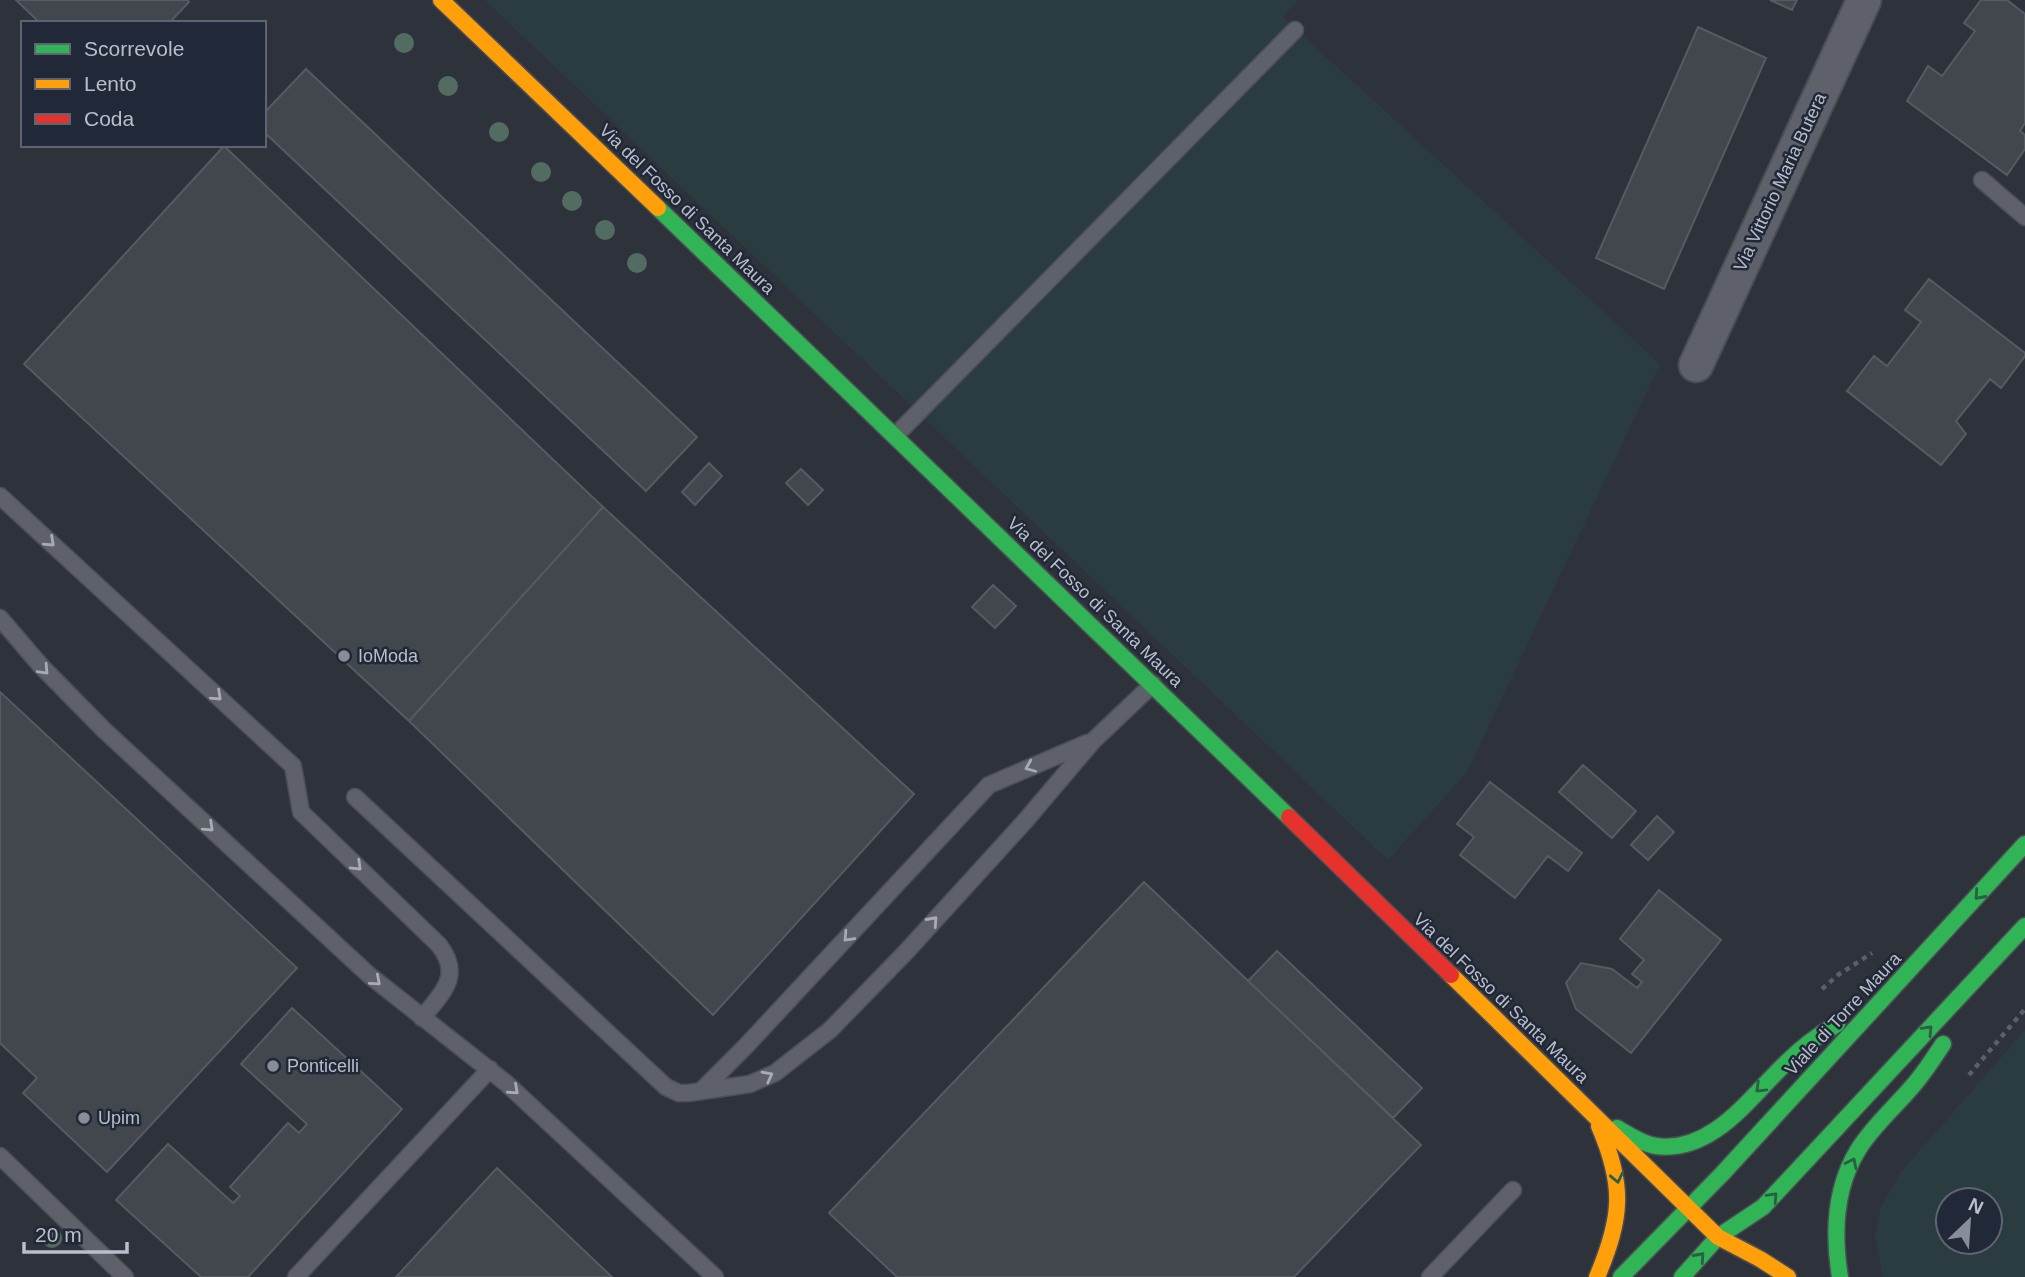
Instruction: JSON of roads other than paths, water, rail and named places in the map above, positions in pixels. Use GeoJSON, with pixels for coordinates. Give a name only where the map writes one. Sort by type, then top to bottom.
{"type":"FeatureCollection","features":[{"type":"Feature","properties":{"kind":"street","name":"Via del Fosso di Santa Maura"},"geometry":{"type":"LineString","coordinates":[[442,0],[1153,684],[1718,1237],[1788,1277]]}},
{"type":"Feature","properties":{"kind":"street","name":"Via Vittorio Maria Butera"},"geometry":{"type":"LineString","coordinates":[[1696,365],[1864,0]]}},
{"type":"Feature","properties":{"kind":"street","name":"Viale di Torre Maura"},"geometry":{"type":"LineString","coordinates":[[1621,1277],[1689,1209],[2025,844]]}},
{"type":"Feature","properties":{"kind":"street"},"geometry":{"type":"LineString","coordinates":[[1682,1277],[1718,1237],[1763,1207],[2025,926]]}},
{"type":"Feature","properties":{"kind":"street"},"geometry":{"type":"LineString","coordinates":[[1840,1277],[1835,1237],[1844,1178],[1857,1152],[1884,1117],[1909,1091],[1955,1024],[1982,972]]}},
{"type":"Feature","properties":{"kind":"street"},"geometry":{"type":"LineString","coordinates":[[1594,1114],[1641,1141],[1658,1146],[1677,1146],[1703,1139],[1723,1126],[1806,1044],[1826,1030],[1875,1008]]}},
{"type":"Feature","properties":{"kind":"street"},"geometry":{"type":"LineString","coordinates":[[1594,1114],[1608,1145],[1620,1194],[1612,1241],[1597,1277]]}},
{"type":"Feature","properties":{"kind":"street","name":"Via del Fosso di Santa Maura"},"geometry":{"type":"LineString","coordinates":[[1718,1237],[1727,1257]]}},
{"type":"Feature","properties":{"kind":"lane"},"geometry":{"type":"LineString","coordinates":[[895,436],[1295,30]]}},
{"type":"Feature","properties":{"kind":"lane"},"geometry":{"type":"LineString","coordinates":[[1982,180],[2025,217]]}},
{"type":"Feature","properties":{"kind":"lane"},"geometry":{"type":"LineString","coordinates":[[0,496],[293,766],[301,812],[439,945],[449,962],[450,977],[443,993],[422,1018]]}},
{"type":"Feature","properties":{"kind":"lane"},"geometry":{"type":"LineString","coordinates":[[0,618],[41,666],[104,730],[369,975],[490,1069],[715,1277]]}},
{"type":"Feature","properties":{"kind":"lane"},"geometry":{"type":"LineString","coordinates":[[355,797],[666,1087],[679,1093],[688,1093],[734,1087],[759,1081],[775,1073],[830,1030],[905,953],[1026,820],[1093,741],[1153,684]]}},
{"type":"Feature","properties":{"kind":"lane"},"geometry":{"type":"LineString","coordinates":[[702,1090],[775,1016],[989,785],[1093,741]]}},
{"type":"Feature","properties":{"kind":"lane"},"geometry":{"type":"LineString","coordinates":[[296,1277],[490,1069]]}},
{"type":"Feature","properties":{"kind":"lane"},"geometry":{"type":"LineString","coordinates":[[0,1156],[125,1277]]}},
{"type":"Feature","properties":{"kind":"lane"},"geometry":{"type":"LineString","coordinates":[[1430,1277],[1513,1190]]}},
{"type":"Feature","properties":{"kind":"lane","name":"Via del Fosso di Santa Maura"},"geometry":{"type":"LineString","coordinates":[[1718,1237],[1763,1277]]}},
{"type":"Feature","properties":{"kind":"place","name":"IoModa"},"geometry":{"type":"Point","coordinates":[344,656]}},
{"type":"Feature","properties":{"kind":"place","name":"Ponticelli"},"geometry":{"type":"Point","coordinates":[273,1066]}},
{"type":"Feature","properties":{"kind":"place","name":"Upim"},"geometry":{"type":"Point","coordinates":[84,1118]}}]}
